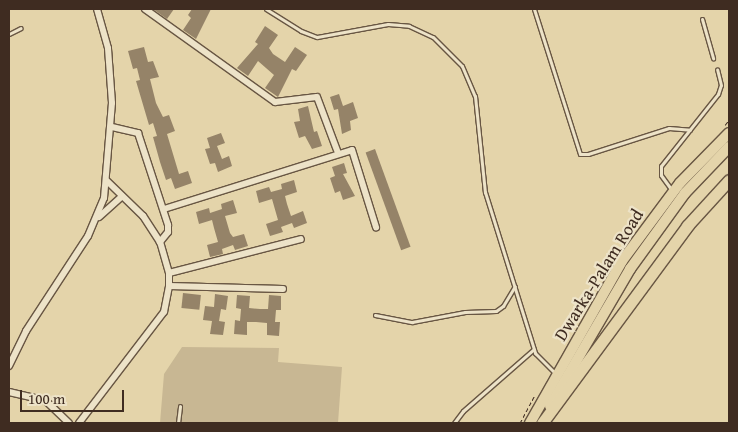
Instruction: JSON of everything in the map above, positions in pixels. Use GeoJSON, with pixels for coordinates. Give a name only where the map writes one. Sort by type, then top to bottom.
{"type":"FeatureCollection","features":[{"type":"Feature","properties":{"kind":"highway"},"geometry":{"type":"LineString","coordinates":[[542,423],[686,226],[729,180]]}},
{"type":"Feature","properties":{"kind":"main road","name":"Dwarka-Palam Road"},"geometry":{"type":"LineString","coordinates":[[530,423],[556,374],[622,261],[674,192],[729,133]]}},
{"type":"Feature","properties":{"kind":"main road"},"geometry":{"type":"LineString","coordinates":[[542,423],[630,269],[685,193],[729,147]]}},
{"type":"Feature","properties":{"kind":"street"},"geometry":{"type":"LineString","coordinates":[[97,9],[109,54],[112,127],[107,181],[97,219]]}},
{"type":"Feature","properties":{"kind":"street"},"geometry":{"type":"LineString","coordinates":[[145,9],[275,102],[317,97],[338,153]]}},
{"type":"Feature","properties":{"kind":"street"},"geometry":{"type":"LineString","coordinates":[[112,127],[138,133],[169,229],[160,242]]}},
{"type":"Feature","properties":{"kind":"street"},"geometry":{"type":"LineString","coordinates":[[164,209],[338,153],[354,151],[376,227]]}},
{"type":"Feature","properties":{"kind":"street"},"geometry":{"type":"LineString","coordinates":[[79,423],[164,312],[169,286],[169,273],[160,242],[142,216],[107,181]]}},
{"type":"Feature","properties":{"kind":"street"},"geometry":{"type":"LineString","coordinates":[[9,366],[26,332],[97,219],[122,196]]}},
{"type":"Feature","properties":{"kind":"street"},"geometry":{"type":"LineString","coordinates":[[169,273],[301,239]]}},
{"type":"Feature","properties":{"kind":"street"},"geometry":{"type":"LineString","coordinates":[[169,286],[282,289]]}},
{"type":"Feature","properties":{"kind":"street"},"geometry":{"type":"LineString","coordinates":[[9,392],[40,398],[69,423]]}},
{"type":"Feature","properties":{"kind":"lane"},"geometry":{"type":"LineString","coordinates":[[266,9],[301,32],[317,37],[398,24],[433,37],[447,47],[462,66],[472,89],[479,123],[482,180],[534,349],[556,374]]}},
{"type":"Feature","properties":{"kind":"lane"},"geometry":{"type":"LineString","coordinates":[[534,9],[580,154],[588,154],[669,128],[690,130]]}},
{"type":"Feature","properties":{"kind":"lane"},"geometry":{"type":"LineString","coordinates":[[702,19],[713,58]]}},
{"type":"Feature","properties":{"kind":"lane"},"geometry":{"type":"LineString","coordinates":[[9,34],[21,28]]}},
{"type":"Feature","properties":{"kind":"lane"},"geometry":{"type":"LineString","coordinates":[[674,192],[660,175],[660,168],[720,91],[717,69]]}},
{"type":"Feature","properties":{"kind":"lane"},"geometry":{"type":"LineString","coordinates":[[375,315],[412,322],[466,312],[496,311],[503,306],[515,286]]}},
{"type":"Feature","properties":{"kind":"lane"},"geometry":{"type":"LineString","coordinates":[[454,423],[463,410],[534,349]]}},
{"type":"Feature","properties":{"kind":"lane"},"geometry":{"type":"LineString","coordinates":[[178,423],[180,406]]}},
{"type":"Feature","properties":{"kind":"shaded area"},"geometry":{"type":"Polygon","coordinates":[[[182,347],[279,348],[278,362],[342,367],[338,423],[160,423],[164,374],[182,347]]]}},
{"type":"Feature","properties":{"kind":"building"},"geometry":{"type":"Polygon","coordinates":[[[153,9],[174,9],[167,19],[153,9]]]}},
{"type":"Feature","properties":{"kind":"building"},"geometry":{"type":"Polygon","coordinates":[[[192,9],[211,9],[196,39],[183,30],[191,18],[188,15],[192,9]]]}},
{"type":"Feature","properties":{"kind":"building"},"geometry":{"type":"Polygon","coordinates":[[[265,26],[278,35],[269,48],[273,54],[285,62],[295,47],[307,55],[296,71],[292,69],[278,97],[265,88],[274,75],[258,61],[248,76],[237,68],[258,44],[255,42],[265,26]]]}},
{"type":"Feature","properties":{"kind":"building"},"geometry":{"type":"Polygon","coordinates":[[[144,47],[148,62],[153,61],[159,77],[150,79],[156,103],[163,117],[169,115],[175,131],[167,134],[179,174],[188,171],[192,183],[175,189],[171,178],[166,180],[153,137],[157,136],[153,123],[149,125],[136,81],[140,80],[137,68],[133,69],[128,51],[144,47]]]}},
{"type":"Feature","properties":{"kind":"building"},"geometry":{"type":"Polygon","coordinates":[[[339,94],[343,106],[353,102],[358,118],[350,121],[351,130],[342,134],[338,109],[334,110],[330,97],[339,94]]]}},
{"type":"Feature","properties":{"kind":"building"},"geometry":{"type":"Polygon","coordinates":[[[308,106],[314,132],[317,131],[322,146],[312,149],[305,136],[299,138],[294,122],[300,121],[298,109],[308,106]]]}},
{"type":"Feature","properties":{"kind":"building"},"geometry":{"type":"Polygon","coordinates":[[[221,133],[225,143],[217,146],[222,159],[229,156],[232,166],[218,172],[215,163],[210,164],[205,149],[210,148],[207,138],[221,133]]]}},
{"type":"Feature","properties":{"kind":"building"},"geometry":{"type":"Polygon","coordinates":[[[375,149],[411,247],[401,250],[366,152],[375,149]]]}},
{"type":"Feature","properties":{"kind":"building"},"geometry":{"type":"Polygon","coordinates":[[[344,163],[347,173],[343,174],[355,196],[343,200],[340,191],[335,193],[330,178],[335,176],[332,167],[344,163]]]}},
{"type":"Feature","properties":{"kind":"building"},"geometry":{"type":"Polygon","coordinates":[[[294,180],[297,192],[285,196],[287,204],[291,216],[303,211],[307,223],[294,228],[292,223],[281,227],[283,232],[270,236],[266,224],[278,220],[272,199],[259,203],[256,191],[269,187],[271,192],[282,189],[281,184],[294,180]]]}},
{"type":"Feature","properties":{"kind":"building"},"geometry":{"type":"Polygon","coordinates":[[[233,200],[237,213],[225,216],[230,233],[233,237],[244,234],[248,246],[235,250],[233,245],[222,249],[223,254],[210,257],[207,245],[218,242],[212,220],[199,224],[196,212],[209,208],[210,213],[222,209],[221,204],[233,200]]]}},
{"type":"Feature","properties":{"kind":"building"},"geometry":{"type":"Polygon","coordinates":[[[183,293],[201,295],[199,310],[181,308],[183,293]]]}},
{"type":"Feature","properties":{"kind":"building"},"geometry":{"type":"Polygon","coordinates":[[[215,294],[228,296],[226,310],[221,309],[219,321],[225,322],[223,335],[210,334],[212,321],[203,320],[205,306],[214,307],[215,294]]]}},
{"type":"Feature","properties":{"kind":"building"},"geometry":{"type":"Polygon","coordinates":[[[237,295],[250,296],[249,308],[260,309],[268,309],[269,295],[281,296],[281,310],[276,310],[275,322],[280,322],[279,336],[267,335],[267,323],[256,322],[247,322],[247,335],[234,334],[235,320],[240,321],[241,309],[236,308],[237,295]]]}}]}
